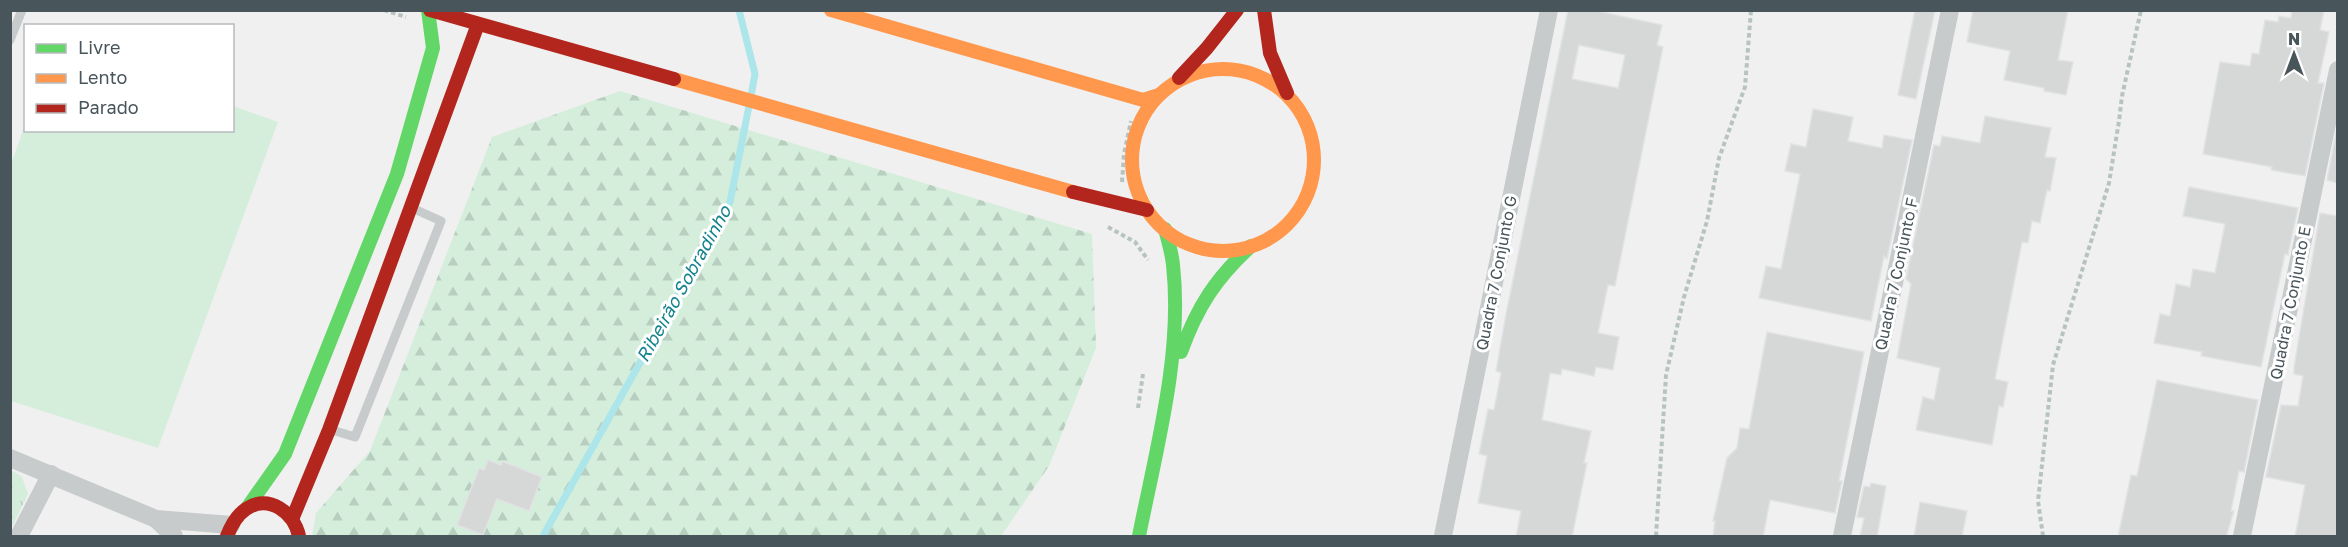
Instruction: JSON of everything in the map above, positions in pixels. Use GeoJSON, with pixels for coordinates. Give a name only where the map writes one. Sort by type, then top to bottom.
{"type":"FeatureCollection","features":[{"type":"Feature","properties":{"kind":"main road"},"geometry":{"type":"LineString","coordinates":[[229,531],[285,454],[397,174],[434,48],[429,10],[1112,203],[1147,210]]}},
{"type":"Feature","properties":{"kind":"main road"},"geometry":{"type":"LineString","coordinates":[[831,10],[1143,100],[1159,95]]}},
{"type":"Feature","properties":{"kind":"main road"},"geometry":{"type":"LineString","coordinates":[[1237,10],[1207,48],[1175,83],[1159,95],[1144,115],[1134,138],[1132,163],[1136,188],[1147,210],[1165,229],[1191,245],[1221,251],[1251,246]]}},
{"type":"Feature","properties":{"kind":"main road"},"geometry":{"type":"LineString","coordinates":[[1166,396],[1201,302],[1227,268],[1251,246],[1279,232],[1300,210],[1312,181],[1315,151],[1306,121],[1276,76],[1267,45],[1264,10]]}},
{"type":"Feature","properties":{"kind":"main road"},"geometry":{"type":"LineString","coordinates":[[293,517],[329,430],[412,208],[477,24]]}},
{"type":"Feature","properties":{"kind":"main road"},"geometry":{"type":"LineString","coordinates":[[1175,83],[1203,71],[1234,69],[1264,78],[1289,96]]}},
{"type":"Feature","properties":{"kind":"main road"},"geometry":{"type":"LineString","coordinates":[[1139,537],[1166,396],[1175,324],[1173,264],[1165,229]]}},
{"type":"Feature","properties":{"kind":"main road"},"geometry":{"type":"LineString","coordinates":[[247,508],[267,504],[282,508],[293,517],[299,537]]}},
{"type":"Feature","properties":{"kind":"street","name":"Quadra 7 Conjunto G"},"geometry":{"type":"LineString","coordinates":[[1443,537],[1549,10]]}},
{"type":"Feature","properties":{"kind":"street","name":"Quadra 7 Conjunto F"},"geometry":{"type":"LineString","coordinates":[[1842,537],[1950,10]]}},
{"type":"Feature","properties":{"kind":"street","name":"Quadra 7 Conjunto E"},"geometry":{"type":"LineString","coordinates":[[2242,537],[2337,70]]}},
{"type":"Feature","properties":{"kind":"street"},"geometry":{"type":"LineString","coordinates":[[10,458],[156,519],[229,531]]}},
{"type":"Feature","properties":{"kind":"street"},"geometry":{"type":"LineString","coordinates":[[19,537],[51,474]]}},
{"type":"Feature","properties":{"kind":"street"},"geometry":{"type":"LineString","coordinates":[[156,519],[174,537]]}},
{"type":"Feature","properties":{"kind":"lane"},"geometry":{"type":"LineString","coordinates":[[10,40],[22,10]]}},
{"type":"Feature","properties":{"kind":"lane"},"geometry":{"type":"LineString","coordinates":[[329,430],[355,437],[441,221],[412,208]]}},
{"type":"Feature","properties":{"kind":"path"},"geometry":{"type":"LineString","coordinates":[[1656,537],[1666,375],[1681,308],[1707,221],[1719,158],[1745,87],[1751,10]]}},
{"type":"Feature","properties":{"kind":"path"},"geometry":{"type":"LineString","coordinates":[[2043,537],[2038,501],[2053,364],[2109,183],[2121,96],[2140,10]]}},
{"type":"Feature","properties":{"kind":"path"},"geometry":{"type":"LineString","coordinates":[[1143,100],[1131,120],[1121,194],[1112,203],[1102,224],[1135,242],[1150,263]]}},
{"type":"Feature","properties":{"kind":"path"},"geometry":{"type":"LineString","coordinates":[[1136,417],[1143,371]]}},
{"type":"Feature","properties":{"kind":"green space"},"geometry":{"type":"Polygon","coordinates":[[[620,91],[1092,234],[1096,348],[1049,466],[1001,536],[312,536],[316,513],[370,451],[492,137],[620,91]]]}},
{"type":"Feature","properties":{"kind":"green space"},"geometry":{"type":"Polygon","coordinates":[[[234,106],[278,122],[158,448],[11,401],[11,164],[24,128],[24,132],[234,132],[234,106]]]}},
{"type":"Feature","properties":{"kind":"green space"},"geometry":{"type":"Polygon","coordinates":[[[11,470],[22,477],[28,494],[11,529],[11,470]]]}},
{"type":"Feature","properties":{"kind":"building"},"geometry":{"type":"Polygon","coordinates":[[[1568,10],[1593,10],[1662,25],[1657,45],[1663,47],[1615,286],[1608,285],[1598,333],[1619,337],[1613,370],[1596,367],[1594,376],[1562,369],[1561,375],[1550,373],[1542,420],[1591,431],[1572,537],[1516,537],[1521,511],[1478,503],[1487,456],[1479,454],[1488,409],[1494,410],[1501,373],[1496,371],[1568,10]],[[1579,45],[1572,79],[1618,88],[1625,55],[1579,45]]]}},
{"type":"Feature","properties":{"kind":"building"},"geometry":{"type":"Polygon","coordinates":[[[1915,10],[1935,10],[1916,99],[1898,95],[1915,10]]]}},
{"type":"Feature","properties":{"kind":"building"},"geometry":{"type":"Polygon","coordinates":[[[1973,10],[2068,10],[2058,60],[2073,62],[2066,95],[2004,80],[2010,51],[1967,42],[1973,10]]]}},
{"type":"Feature","properties":{"kind":"building"},"geometry":{"type":"Polygon","coordinates":[[[2292,10],[2324,10],[2320,30],[2329,32],[2318,83],[2324,83],[2305,176],[2271,170],[2272,167],[2203,154],[2220,62],[2250,66],[2252,53],[2259,54],[2265,20],[2278,22],[2279,16],[2291,18],[2292,10]]]}},
{"type":"Feature","properties":{"kind":"building"},"geometry":{"type":"Polygon","coordinates":[[[1813,109],[1853,117],[1848,141],[1882,148],[1884,135],[1912,140],[1887,259],[1884,256],[1871,321],[1759,298],[1766,266],[1781,269],[1800,174],[1785,171],[1791,144],[1806,147],[1813,109]]]}},
{"type":"Feature","properties":{"kind":"building"},"geometry":{"type":"Polygon","coordinates":[[[1985,116],[2051,128],[2045,157],[2056,158],[2050,191],[2047,190],[2040,223],[2032,221],[2028,243],[2022,242],[1995,379],[2008,382],[2003,407],[1999,406],[1992,445],[1916,430],[1923,397],[1934,400],[1940,368],[1897,358],[1911,284],[1906,279],[1934,145],[1940,146],[1942,136],[1980,143],[1985,116]]]}},
{"type":"Feature","properties":{"kind":"building"},"geometry":{"type":"Polygon","coordinates":[[[2337,128],[2337,183],[2327,180],[2337,128]]]}},
{"type":"Feature","properties":{"kind":"building"},"geometry":{"type":"Polygon","coordinates":[[[2189,187],[2298,208],[2288,255],[2285,254],[2261,367],[2201,356],[2202,352],[2154,343],[2160,314],[2170,316],[2176,284],[2190,287],[2193,269],[2215,273],[2225,224],[2183,216],[2189,187]]]}},
{"type":"Feature","properties":{"kind":"building"},"geometry":{"type":"Polygon","coordinates":[[[2320,213],[2337,216],[2337,537],[2295,537],[2305,485],[2266,477],[2281,405],[2298,406],[2303,376],[2294,374],[2294,367],[2320,213]]]}},
{"type":"Feature","properties":{"kind":"building"},"geometry":{"type":"Polygon","coordinates":[[[1767,332],[1864,352],[1835,513],[1770,500],[1763,537],[1713,537],[1715,521],[1713,521],[1727,458],[1737,448],[1740,428],[1749,429],[1767,332]]]}},
{"type":"Feature","properties":{"kind":"building"},"geometry":{"type":"Polygon","coordinates":[[[2157,380],[2258,400],[2244,472],[2239,471],[2231,511],[2234,511],[2226,537],[2118,537],[2131,475],[2137,476],[2157,380]]]}},
{"type":"Feature","properties":{"kind":"building"},"geometry":{"type":"Polygon","coordinates":[[[488,460],[501,465],[502,461],[542,477],[529,511],[497,499],[483,535],[457,525],[479,468],[484,470],[488,460]]]}},
{"type":"Feature","properties":{"kind":"building"},"geometry":{"type":"Polygon","coordinates":[[[1871,483],[1886,486],[1877,537],[1860,537],[1864,518],[1857,517],[1864,486],[1870,487],[1871,483]]]}},
{"type":"Feature","properties":{"kind":"building"},"geometry":{"type":"Polygon","coordinates":[[[1920,502],[1967,511],[1962,537],[1914,537],[1920,502]]]}},
{"type":"Feature","properties":{"kind":"waterway","name":"Ribeirão Sobradinho"},"geometry":{"type":"LineString","coordinates":[[739,10],[755,74],[751,96]]}},
{"type":"Feature","properties":{"kind":"waterway","name":"Ribeirão Sobradinho"},"geometry":{"type":"LineString","coordinates":[[543,536],[730,202],[749,106]]}},
{"type":"Feature","properties":{"kind":"traffic: fast"},"geometry":{"type":"LineString","coordinates":[[247,508],[285,454],[397,174],[433,48],[428,10]]}},
{"type":"Feature","properties":{"kind":"traffic: fast"},"geometry":{"type":"LineString","coordinates":[[1139,536],[1160,436],[1174,332],[1173,265],[1165,229]]}},
{"type":"Feature","properties":{"kind":"traffic: fast"},"geometry":{"type":"LineString","coordinates":[[1181,352],[1209,294],[1251,246]]}},
{"type":"Feature","properties":{"kind":"traffic: slow"},"geometry":{"type":"LineString","coordinates":[[831,10],[1143,100],[1159,95]]}},
{"type":"Feature","properties":{"kind":"traffic: slow"},"geometry":{"type":"LineString","coordinates":[[1223,69],[1258,76],[1287,96],[1307,125],[1314,160],[1307,195],[1287,224],[1258,244],[1223,251],[1188,244],[1159,224],[1139,195],[1132,160],[1139,125],[1159,96],[1188,76],[1223,69]]}},
{"type":"Feature","properties":{"kind":"traffic: slow"},"geometry":{"type":"LineString","coordinates":[[674,79],[1073,192]]}},
{"type":"Feature","properties":{"kind":"traffic: jam"},"geometry":{"type":"LineString","coordinates":[[430,10],[674,79]]}},
{"type":"Feature","properties":{"kind":"traffic: jam"},"geometry":{"type":"LineString","coordinates":[[1179,78],[1207,48],[1237,10]]}},
{"type":"Feature","properties":{"kind":"traffic: jam"},"geometry":{"type":"LineString","coordinates":[[1264,10],[1270,53],[1287,93]]}},
{"type":"Feature","properties":{"kind":"traffic: jam"},"geometry":{"type":"LineString","coordinates":[[293,517],[329,430],[478,24]]}},
{"type":"Feature","properties":{"kind":"traffic: jam"},"geometry":{"type":"LineString","coordinates":[[1073,192],[1147,210]]}},
{"type":"Feature","properties":{"kind":"traffic: jam"},"geometry":{"type":"LineString","coordinates":[[227,536],[243,511],[263,503],[272,504],[286,513],[299,536]]}}]}
